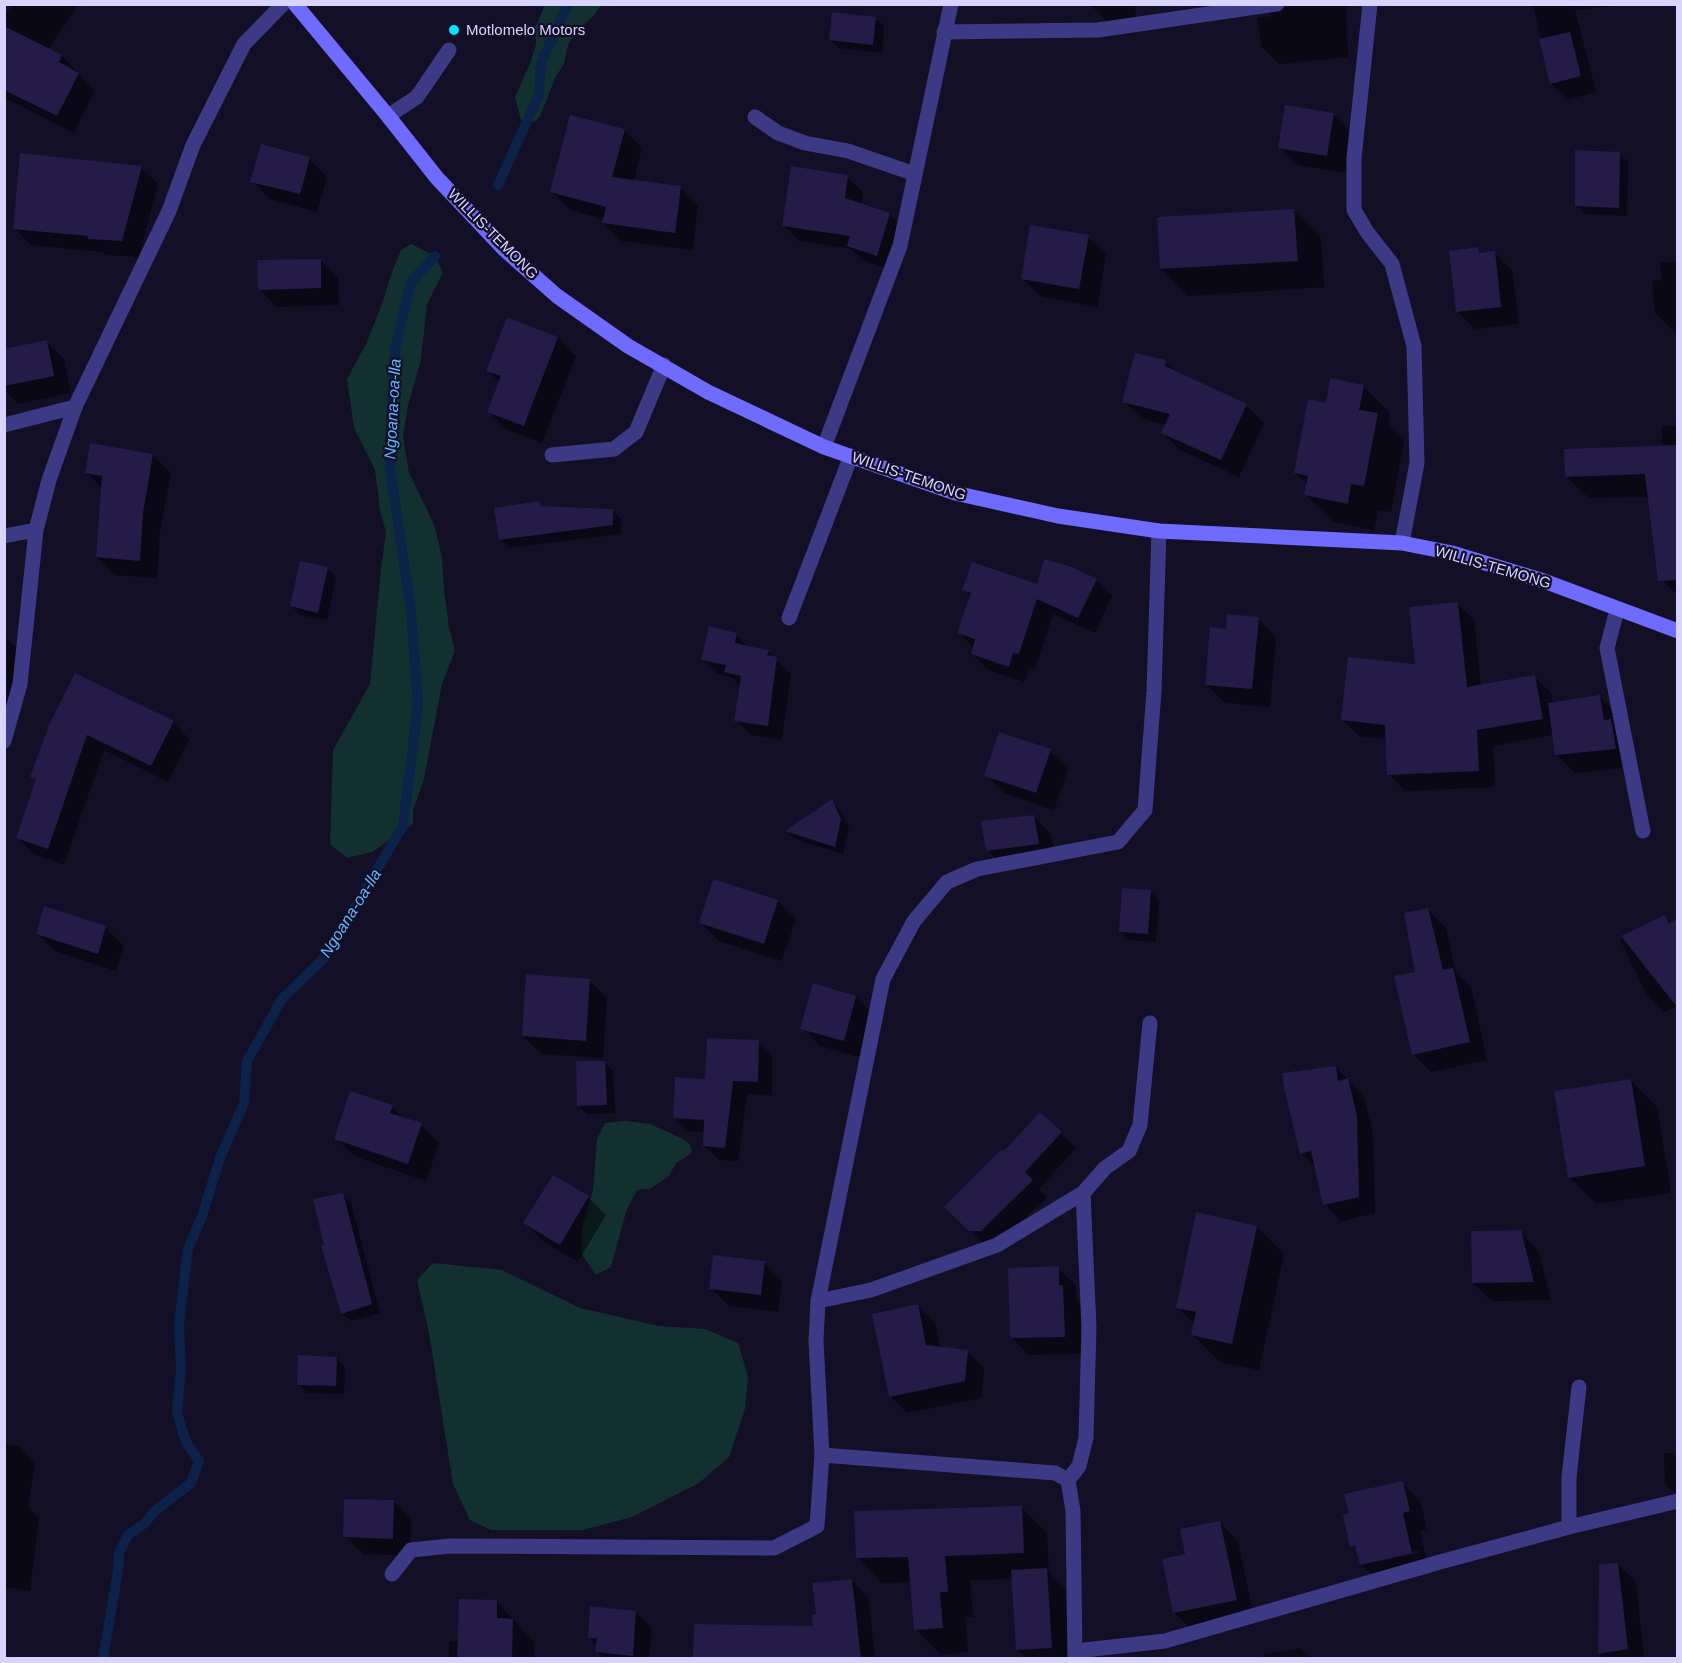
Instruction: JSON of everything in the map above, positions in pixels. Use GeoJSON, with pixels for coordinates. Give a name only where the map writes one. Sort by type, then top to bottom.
{"type":"FeatureCollection","features":[{"type":"Feature","properties":{"kind":"main road","name":"WILLIS-TEMONG"},"geometry":{"type":"LineString","coordinates":[[295,4],[437,178],[505,250],[557,296],[628,346],[708,392],[824,447],[955,493],[1058,516],[1159,531],[1402,543],[1452,553],[1544,581],[1677,631]]}},
{"type":"Feature","properties":{"kind":"street"},"geometry":{"type":"LineString","coordinates":[[4,741],[21,684],[36,530],[49,480],[75,407],[169,211],[193,145],[244,44],[283,4]]}},
{"type":"Feature","properties":{"kind":"street"},"geometry":{"type":"LineString","coordinates":[[824,447],[900,246],[951,4]]}},
{"type":"Feature","properties":{"kind":"street"},"geometry":{"type":"LineString","coordinates":[[944,32],[1098,30],[1278,4]]}},
{"type":"Feature","properties":{"kind":"street"},"geometry":{"type":"LineString","coordinates":[[1370,4],[1354,158],[1354,210],[1367,232],[1392,264],[1414,346],[1417,463],[1402,543]]}},
{"type":"Feature","properties":{"kind":"street"},"geometry":{"type":"LineString","coordinates":[[388,116],[417,97],[449,50]]}},
{"type":"Feature","properties":{"kind":"street"},"geometry":{"type":"LineString","coordinates":[[755,117],[778,133],[805,143],[848,151],[915,174]]}},
{"type":"Feature","properties":{"kind":"street"},"geometry":{"type":"LineString","coordinates":[[552,455],[614,449],[636,432],[664,365]]}},
{"type":"Feature","properties":{"kind":"street"},"geometry":{"type":"LineString","coordinates":[[4,424],[75,407]]}},
{"type":"Feature","properties":{"kind":"street"},"geometry":{"type":"LineString","coordinates":[[789,618],[851,456]]}},
{"type":"Feature","properties":{"kind":"street"},"geometry":{"type":"LineString","coordinates":[[4,536],[36,530]]}},
{"type":"Feature","properties":{"kind":"street"},"geometry":{"type":"LineString","coordinates":[[392,1574],[411,1550],[450,1546],[774,1548],[817,1526],[822,1455],[816,1341],[818,1301],[883,979],[914,921],[947,882],[977,869],[1118,842],[1145,810],[1154,691],[1159,531]]}},
{"type":"Feature","properties":{"kind":"street"},"geometry":{"type":"LineString","coordinates":[[1617,610],[1607,648],[1643,831]]}},
{"type":"Feature","properties":{"kind":"street"},"geometry":{"type":"LineString","coordinates":[[818,1301],[871,1290],[997,1245],[1083,1192],[1105,1168],[1129,1151],[1140,1125],[1150,1023]]}},
{"type":"Feature","properties":{"kind":"street"},"geometry":{"type":"LineString","coordinates":[[1083,1192],[1089,1327],[1086,1438],[1079,1466],[1068,1480],[1073,1511],[1075,1655],[1165,1641],[1569,1527],[1677,1501]]}},
{"type":"Feature","properties":{"kind":"street"},"geometry":{"type":"LineString","coordinates":[[1569,1527],[1569,1477],[1579,1387]]}},
{"type":"Feature","properties":{"kind":"street"},"geometry":{"type":"LineString","coordinates":[[822,1455],[1054,1473],[1068,1480]]}},
{"type":"Feature","properties":{"kind":"green space"},"geometry":{"type":"Polygon","coordinates":[[[545,5],[601,5],[576,32],[568,45],[564,64],[556,76],[540,116],[534,122],[521,120],[515,97],[531,61],[536,44],[536,26],[545,5]]]}},
{"type":"Feature","properties":{"kind":"green space"},"geometry":{"type":"Polygon","coordinates":[[[411,244],[435,256],[443,273],[427,304],[421,360],[408,405],[403,437],[409,473],[434,524],[442,557],[449,627],[455,651],[442,684],[424,779],[413,810],[413,824],[372,852],[347,858],[330,844],[333,750],[370,684],[386,532],[380,510],[375,470],[354,428],[347,379],[366,344],[401,250],[411,244]]]}},
{"type":"Feature","properties":{"kind":"green space"},"geometry":{"type":"Polygon","coordinates":[[[625,1121],[650,1124],[683,1139],[690,1145],[692,1153],[676,1163],[669,1176],[650,1189],[637,1190],[626,1212],[611,1267],[596,1275],[581,1253],[582,1229],[593,1190],[597,1139],[605,1123],[625,1121]]]}},
{"type":"Feature","properties":{"kind":"green space"},"geometry":{"type":"Polygon","coordinates":[[[433,1263],[502,1270],[580,1308],[659,1326],[705,1329],[738,1343],[748,1377],[745,1409],[729,1457],[699,1483],[632,1517],[583,1530],[491,1530],[470,1520],[453,1484],[429,1333],[417,1280],[433,1263]]]}},
{"type":"Feature","properties":{"kind":"building"},"geometry":{"type":"Polygon","coordinates":[[[832,12],[876,17],[873,45],[829,40],[832,12]]]}},
{"type":"Feature","properties":{"kind":"building"},"geometry":{"type":"Polygon","coordinates":[[[4,26],[62,55],[59,62],[79,73],[57,116],[4,90],[4,26]]]}},
{"type":"Feature","properties":{"kind":"building"},"geometry":{"type":"Polygon","coordinates":[[[1570,32],[1581,76],[1550,84],[1539,39],[1570,32]]]}},
{"type":"Feature","properties":{"kind":"building"},"geometry":{"type":"Polygon","coordinates":[[[1285,105],[1334,113],[1327,156],[1278,148],[1285,105]]]}},
{"type":"Feature","properties":{"kind":"building"},"geometry":{"type":"Polygon","coordinates":[[[570,115],[625,129],[612,177],[681,186],[675,233],[602,223],[606,207],[550,192],[570,115]]]}},
{"type":"Feature","properties":{"kind":"building"},"geometry":{"type":"Polygon","coordinates":[[[261,144],[310,157],[300,194],[250,182],[261,144]]]}},
{"type":"Feature","properties":{"kind":"building"},"geometry":{"type":"Polygon","coordinates":[[[1575,150],[1620,152],[1619,208],[1575,206],[1575,150]]]}},
{"type":"Feature","properties":{"kind":"building"},"geometry":{"type":"Polygon","coordinates":[[[20,153],[142,166],[122,241],[13,229],[20,153]]]}},
{"type":"Feature","properties":{"kind":"building"},"geometry":{"type":"Polygon","coordinates":[[[791,166],[848,175],[845,198],[890,213],[877,256],[847,246],[850,236],[782,226],[791,166]]]}},
{"type":"Feature","properties":{"kind":"building"},"geometry":{"type":"Polygon","coordinates":[[[1294,209],[1298,261],[1160,269],[1157,217],[1294,209]]]}},
{"type":"Feature","properties":{"kind":"building"},"geometry":{"type":"Polygon","coordinates":[[[1030,225],[1089,235],[1079,289],[1021,279],[1030,225]]]}},
{"type":"Feature","properties":{"kind":"building"},"geometry":{"type":"Polygon","coordinates":[[[1478,247],[1479,253],[1495,251],[1501,307],[1456,312],[1449,251],[1478,247]]]}},
{"type":"Feature","properties":{"kind":"building"},"geometry":{"type":"Polygon","coordinates":[[[321,259],[321,288],[258,290],[257,260],[321,259]]]}},
{"type":"Feature","properties":{"kind":"building"},"geometry":{"type":"Polygon","coordinates":[[[507,317],[558,337],[524,426],[487,412],[501,376],[486,371],[507,317]]]}},
{"type":"Feature","properties":{"kind":"building"},"geometry":{"type":"Polygon","coordinates":[[[47,340],[54,376],[4,386],[4,349],[47,340]]]}},
{"type":"Feature","properties":{"kind":"building"},"geometry":{"type":"Polygon","coordinates":[[[1135,353],[1166,360],[1165,366],[1247,404],[1221,460],[1161,433],[1170,414],[1122,402],[1135,353]]]}},
{"type":"Feature","properties":{"kind":"building"},"geometry":{"type":"Polygon","coordinates":[[[1330,378],[1364,385],[1359,410],[1378,413],[1364,486],[1351,484],[1348,504],[1304,495],[1308,476],[1294,473],[1308,399],[1326,403],[1330,378]]]}},
{"type":"Feature","properties":{"kind":"building"},"geometry":{"type":"Polygon","coordinates":[[[90,443],[153,454],[143,513],[140,561],[96,557],[102,476],[85,473],[90,443]]]}},
{"type":"Feature","properties":{"kind":"building"},"geometry":{"type":"Polygon","coordinates":[[[1677,445],[1677,580],[1658,581],[1645,474],[1565,477],[1564,449],[1677,445]]]}},
{"type":"Feature","properties":{"kind":"building"},"geometry":{"type":"Polygon","coordinates":[[[540,501],[541,506],[613,509],[613,525],[499,540],[494,508],[540,501]]]}},
{"type":"Feature","properties":{"kind":"building"},"geometry":{"type":"Polygon","coordinates":[[[1044,559],[1072,567],[1097,579],[1078,618],[1037,599],[1019,654],[1013,653],[1009,667],[971,654],[975,639],[957,633],[971,593],[962,590],[972,562],[1037,584],[1044,559]]]}},
{"type":"Feature","properties":{"kind":"building"},"geometry":{"type":"Polygon","coordinates":[[[300,561],[328,567],[318,613],[290,606],[300,561]]]}},
{"type":"Feature","properties":{"kind":"building"},"geometry":{"type":"Polygon","coordinates":[[[1458,602],[1467,687],[1535,675],[1543,719],[1477,730],[1479,771],[1387,775],[1385,725],[1341,720],[1348,657],[1415,664],[1409,607],[1458,602]]]}},
{"type":"Feature","properties":{"kind":"building"},"geometry":{"type":"Polygon","coordinates":[[[1227,614],[1259,617],[1252,689],[1205,685],[1210,627],[1226,629],[1227,614]]]}},
{"type":"Feature","properties":{"kind":"building"},"geometry":{"type":"Polygon","coordinates":[[[709,626],[737,633],[735,643],[769,650],[767,655],[777,657],[768,726],[734,721],[741,676],[724,672],[726,665],[701,660],[709,626]]]}},
{"type":"Feature","properties":{"kind":"building"},"geometry":{"type":"Polygon","coordinates":[[[75,673],[174,721],[151,766],[87,735],[48,849],[16,838],[36,779],[30,777],[49,725],[75,673]]]}},
{"type":"Feature","properties":{"kind":"building"},"geometry":{"type":"Polygon","coordinates":[[[1600,695],[1604,720],[1611,719],[1616,749],[1555,755],[1548,703],[1600,695]]]}},
{"type":"Feature","properties":{"kind":"building"},"geometry":{"type":"Polygon","coordinates":[[[999,732],[1051,749],[1036,793],[984,776],[999,732]]]}},
{"type":"Feature","properties":{"kind":"building"},"geometry":{"type":"Polygon","coordinates":[[[832,799],[841,819],[835,847],[785,831],[832,799]]]}},
{"type":"Feature","properties":{"kind":"building"},"geometry":{"type":"Polygon","coordinates":[[[1034,815],[1039,844],[986,851],[981,821],[1034,815]]]}},
{"type":"Feature","properties":{"kind":"building"},"geometry":{"type":"Polygon","coordinates":[[[713,879],[778,900],[764,944],[699,923],[713,879]]]}},
{"type":"Feature","properties":{"kind":"building"},"geometry":{"type":"Polygon","coordinates":[[[1122,888],[1151,890],[1148,934],[1119,932],[1122,888]]]}},
{"type":"Feature","properties":{"kind":"building"},"geometry":{"type":"Polygon","coordinates":[[[44,906],[106,926],[98,954],[36,934],[44,906]]]}},
{"type":"Feature","properties":{"kind":"building"},"geometry":{"type":"Polygon","coordinates":[[[1428,908],[1443,970],[1453,968],[1470,1042],[1412,1055],[1394,976],[1415,972],[1404,913],[1428,908]]]}},
{"type":"Feature","properties":{"kind":"building"},"geometry":{"type":"Polygon","coordinates":[[[1665,915],[1669,924],[1677,919],[1677,1007],[1621,936],[1665,915]]]}},
{"type":"Feature","properties":{"kind":"building"},"geometry":{"type":"Polygon","coordinates":[[[526,974],[590,979],[586,1041],[522,1036],[526,974]]]}},
{"type":"Feature","properties":{"kind":"building"},"geometry":{"type":"Polygon","coordinates":[[[813,983],[856,996],[844,1041],[800,1029],[813,983]]]}},
{"type":"Feature","properties":{"kind":"building"},"geometry":{"type":"Polygon","coordinates":[[[707,1038],[759,1040],[758,1082],[733,1081],[725,1148],[703,1146],[704,1120],[673,1118],[675,1077],[705,1079],[707,1038]]]}},
{"type":"Feature","properties":{"kind":"building"},"geometry":{"type":"Polygon","coordinates":[[[576,1061],[605,1061],[607,1105],[577,1106],[576,1061]]]}},
{"type":"Feature","properties":{"kind":"building"},"geometry":{"type":"Polygon","coordinates":[[[1336,1066],[1338,1081],[1348,1078],[1357,1116],[1359,1197],[1323,1205],[1311,1151],[1300,1154],[1282,1073],[1336,1066]]]}},
{"type":"Feature","properties":{"kind":"building"},"geometry":{"type":"Polygon","coordinates":[[[1631,1079],[1645,1166],[1568,1178],[1554,1091],[1631,1079]]]}},
{"type":"Feature","properties":{"kind":"building"},"geometry":{"type":"Polygon","coordinates":[[[350,1091],[393,1105],[390,1113],[422,1123],[408,1164],[334,1139],[350,1091]]]}},
{"type":"Feature","properties":{"kind":"building"},"geometry":{"type":"Polygon","coordinates":[[[1040,1112],[1062,1132],[1025,1172],[1033,1180],[981,1231],[969,1231],[944,1207],[1002,1149],[1004,1151],[1040,1112]]]}},
{"type":"Feature","properties":{"kind":"building"},"geometry":{"type":"Polygon","coordinates":[[[553,1175],[589,1196],[560,1245],[523,1223],[553,1175]]]}},
{"type":"Feature","properties":{"kind":"building"},"geometry":{"type":"Polygon","coordinates":[[[343,1193],[372,1304],[341,1314],[321,1245],[324,1245],[313,1199],[343,1193]]]}},
{"type":"Feature","properties":{"kind":"building"},"geometry":{"type":"Polygon","coordinates":[[[1196,1212],[1257,1226],[1232,1344],[1191,1335],[1196,1312],[1176,1308],[1196,1212]]]}},
{"type":"Feature","properties":{"kind":"building"},"geometry":{"type":"Polygon","coordinates":[[[1521,1230],[1534,1282],[1472,1283],[1471,1231],[1521,1230]]]}},
{"type":"Feature","properties":{"kind":"building"},"geometry":{"type":"Polygon","coordinates":[[[713,1255],[765,1261],[761,1295],[709,1289],[713,1255]]]}},
{"type":"Feature","properties":{"kind":"building"},"geometry":{"type":"Polygon","coordinates":[[[1059,1266],[1059,1285],[1063,1285],[1065,1337],[1010,1338],[1008,1268],[1059,1266]]]}},
{"type":"Feature","properties":{"kind":"building"},"geometry":{"type":"Polygon","coordinates":[[[918,1304],[926,1345],[968,1350],[965,1381],[889,1397],[872,1314],[918,1304]]]}},
{"type":"Feature","properties":{"kind":"building"},"geometry":{"type":"Polygon","coordinates":[[[298,1355],[337,1357],[336,1386],[297,1385],[298,1355]]]}},
{"type":"Feature","properties":{"kind":"building"},"geometry":{"type":"Polygon","coordinates":[[[1403,1481],[1410,1511],[1403,1513],[1412,1553],[1360,1565],[1355,1546],[1350,1547],[1343,1515],[1349,1513],[1344,1494],[1403,1481]]]}},
{"type":"Feature","properties":{"kind":"building"},"geometry":{"type":"Polygon","coordinates":[[[344,1499],[394,1500],[393,1539],[343,1537],[344,1499]]]}},
{"type":"Feature","properties":{"kind":"building"},"geometry":{"type":"Polygon","coordinates":[[[1022,1506],[1024,1553],[945,1556],[948,1592],[940,1592],[943,1628],[914,1630],[908,1557],[856,1558],[854,1511],[1022,1506]]]}},
{"type":"Feature","properties":{"kind":"building"},"geometry":{"type":"Polygon","coordinates":[[[1220,1521],[1237,1600],[1173,1613],[1162,1559],[1185,1554],[1180,1529],[1220,1521]]]}},
{"type":"Feature","properties":{"kind":"building"},"geometry":{"type":"Polygon","coordinates":[[[1618,1563],[1628,1649],[1598,1654],[1599,1564],[1618,1563]]]}},
{"type":"Feature","properties":{"kind":"building"},"geometry":{"type":"Polygon","coordinates":[[[1047,1568],[1052,1648],[1016,1650],[1011,1570],[1047,1568]]]}},
{"type":"Feature","properties":{"kind":"building"},"geometry":{"type":"Polygon","coordinates":[[[852,1579],[861,1659],[693,1659],[694,1624],[813,1626],[812,1615],[816,1614],[812,1583],[852,1579]]]}},
{"type":"Feature","properties":{"kind":"building"},"geometry":{"type":"Polygon","coordinates":[[[459,1599],[497,1600],[497,1618],[513,1619],[512,1659],[457,1659],[459,1599]]]}},
{"type":"Feature","properties":{"kind":"building"},"geometry":{"type":"Polygon","coordinates":[[[590,1606],[636,1611],[633,1656],[595,1652],[597,1638],[588,1638],[590,1606]]]}},
{"type":"Feature","properties":{"kind":"waterway","name":"Ngoana-oa-lla"},"geometry":{"type":"LineString","coordinates":[[498,185],[539,95],[541,63],[568,4]]}},
{"type":"Feature","properties":{"kind":"waterway","name":"Ngoana-oa-lla"},"geometry":{"type":"LineString","coordinates":[[103,1658],[119,1553],[128,1535],[191,1483],[199,1461],[186,1442],[177,1413],[181,1369],[179,1324],[188,1249],[202,1216],[220,1158],[244,1103],[247,1061],[282,999],[325,957],[403,826],[418,705],[411,611],[389,461],[395,349],[411,282],[435,256]]}},
{"type":"Feature","properties":{"kind":"place","name":"Motlomelo Motors"},"geometry":{"type":"Point","coordinates":[454,30]}}]}
